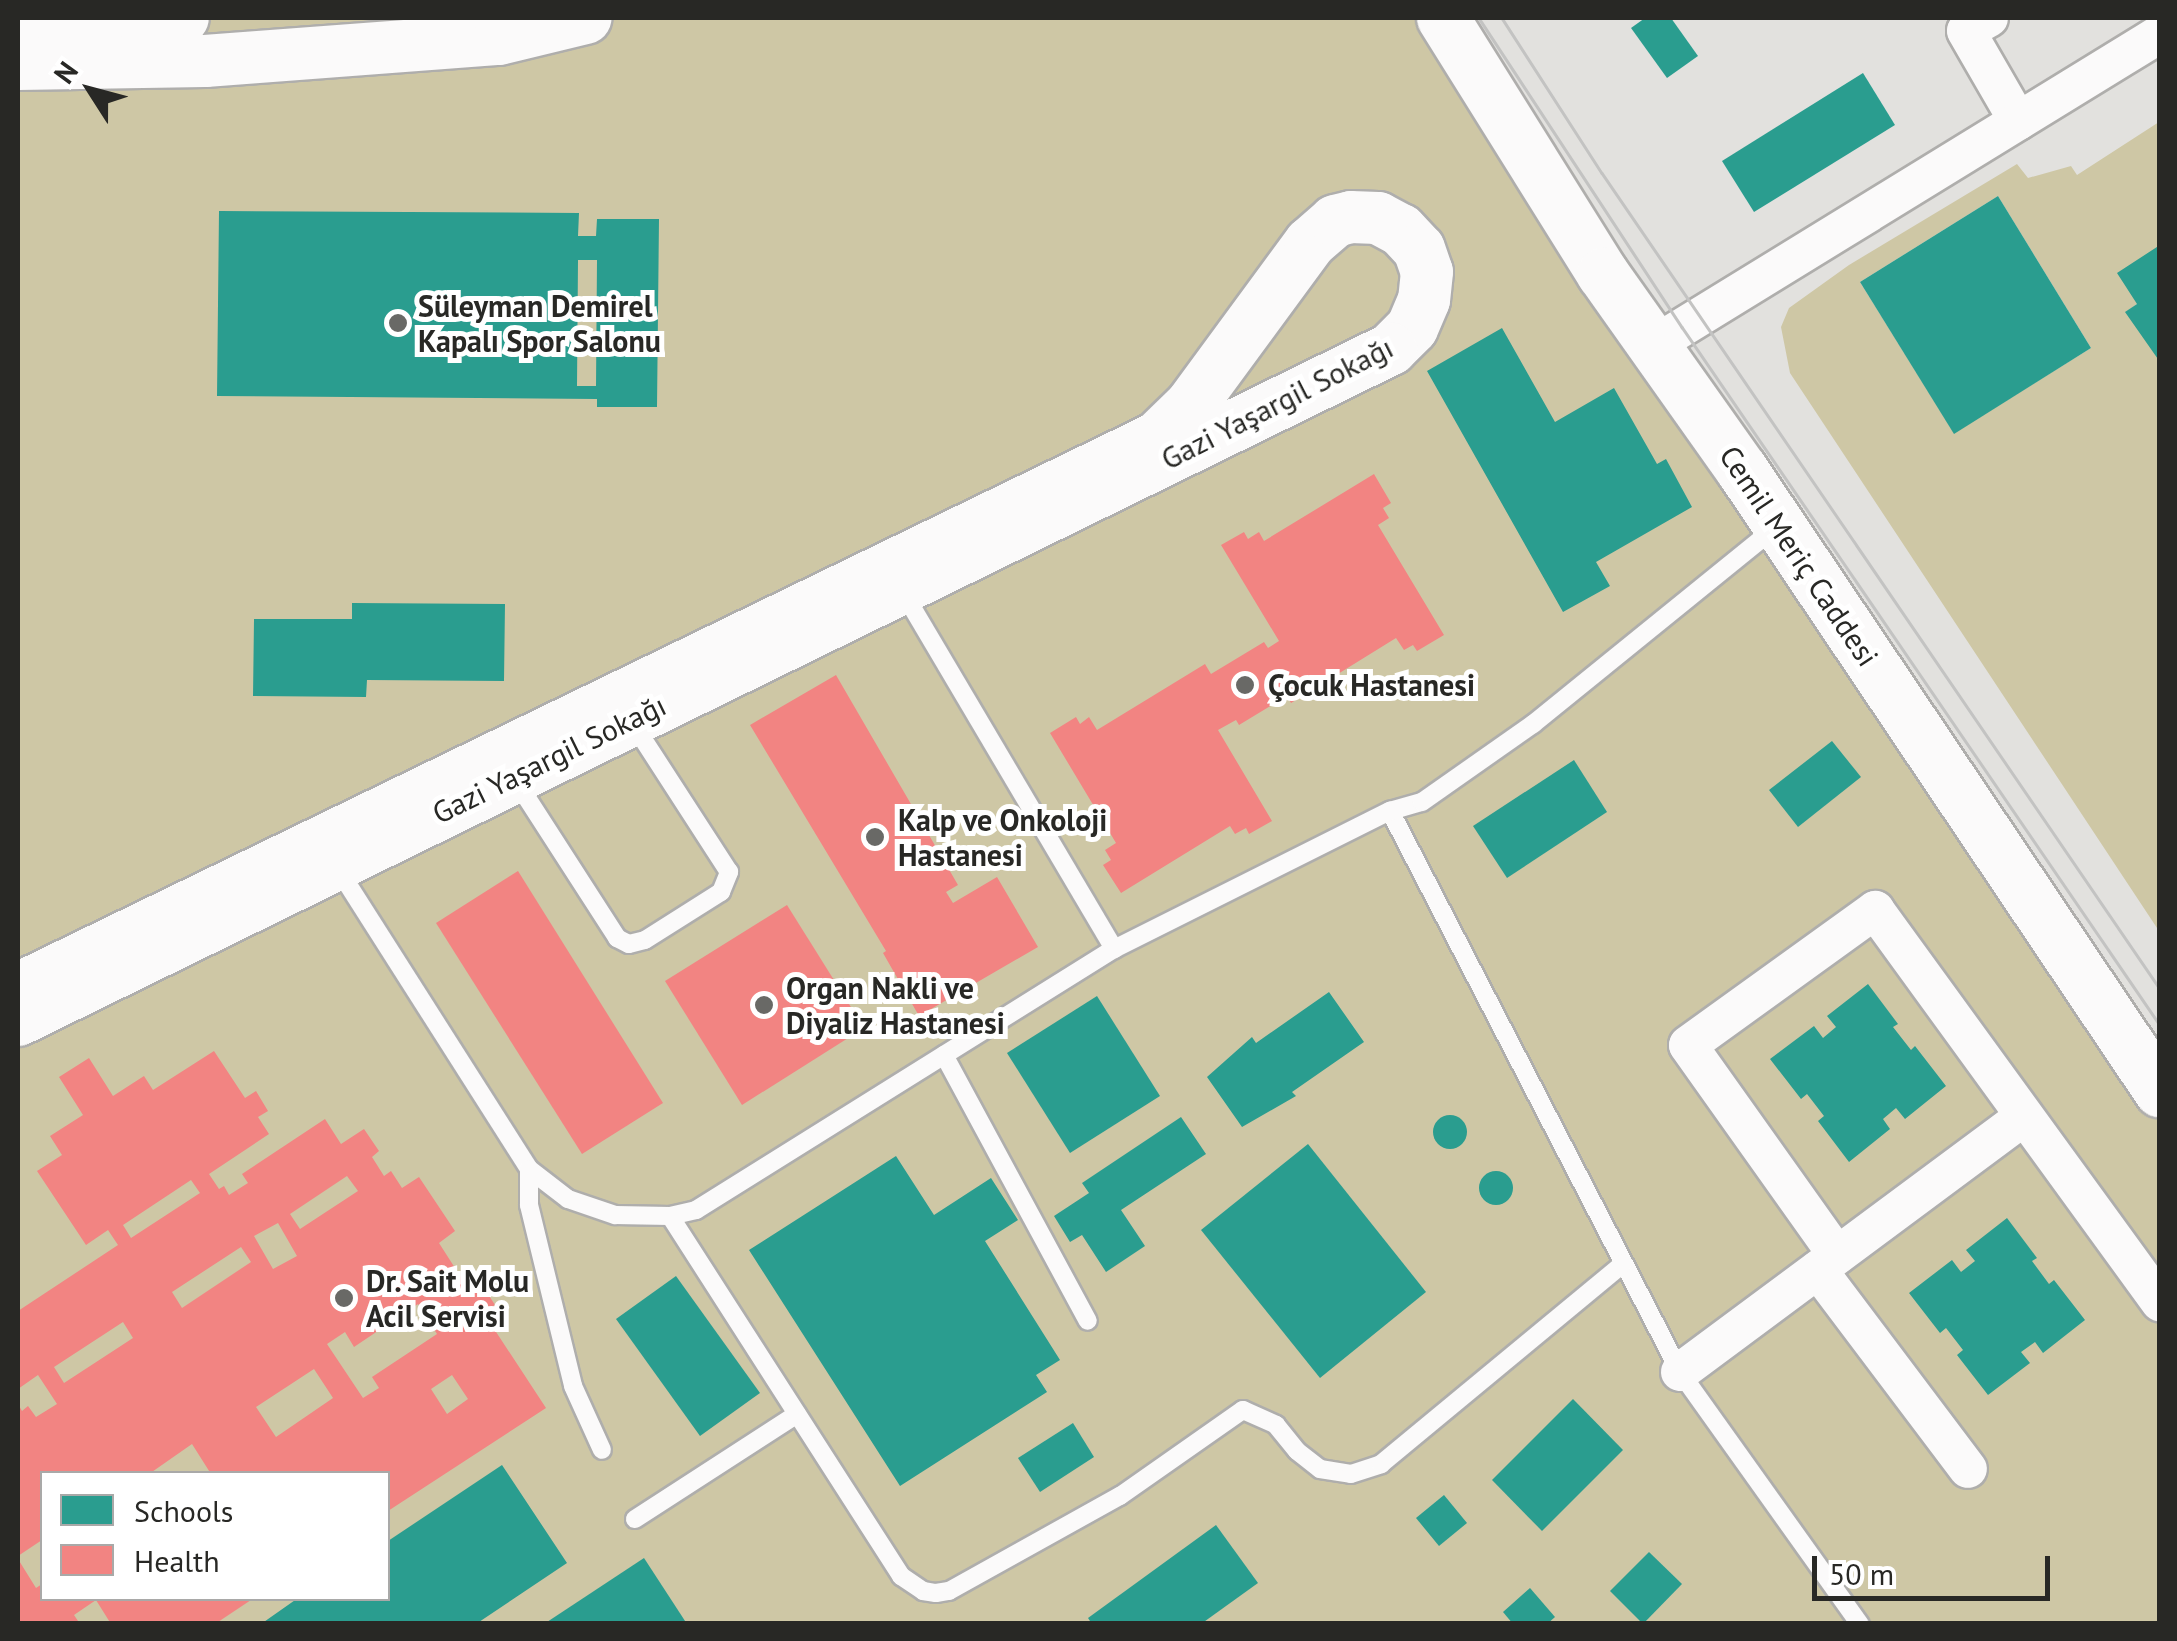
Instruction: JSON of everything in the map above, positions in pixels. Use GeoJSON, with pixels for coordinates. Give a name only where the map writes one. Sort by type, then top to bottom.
{"type":"FeatureCollection","features":[{"type":"Feature","properties":{"kind":"street"},"geometry":{"type":"LineString","coordinates":[[18,26],[157,18]]}},
{"type":"Feature","properties":{"kind":"street"},"geometry":{"type":"LineString","coordinates":[[18,64],[205,61],[499,39],[586,18]]}},
{"type":"Feature","properties":{"kind":"street","name":"Cemil Meriç Caddesi"},"geometry":{"type":"LineString","coordinates":[[1443,18],[1538,173],[1652,346],[1779,524],[2160,1091]]}},
{"type":"Feature","properties":{"kind":"street"},"geometry":{"type":"LineString","coordinates":[[1989,18],[1966,31],[2018,121]]}},
{"type":"Feature","properties":{"kind":"street"},"geometry":{"type":"LineString","coordinates":[[1652,346],[2160,34]]}},
{"type":"Feature","properties":{"kind":"street","name":"Gazi Yaşargil Sokağı"},"geometry":{"type":"LineString","coordinates":[[18,989],[1157,438],[1191,405],[1310,243],[1336,222],[1351,216],[1378,218],[1401,230],[1419,249],[1426,272],[1424,300],[1412,328],[1391,348],[18,1020]]}},
{"type":"Feature","properties":{"kind":"street"},"geometry":{"type":"LineString","coordinates":[[1968,1469],[1688,1045],[1875,910],[2160,1302]]}},
{"type":"Feature","properties":{"kind":"street"},"geometry":{"type":"LineString","coordinates":[[1680,1372],[2022,1117]]}},
{"type":"Feature","properties":{"kind":"lane"},"geometry":{"type":"LineString","coordinates":[[335,864],[528,1169],[568,1199],[591,1208],[642,1218],[696,1210],[1114,948],[1390,811],[1422,802],[1519,734],[1779,524]]}},
{"type":"Feature","properties":{"kind":"lane"},"geometry":{"type":"LineString","coordinates":[[900,588],[1114,948]]}},
{"type":"Feature","properties":{"kind":"lane"},"geometry":{"type":"LineString","coordinates":[[512,776],[617,938],[629,944],[645,940],[721,892],[728,872],[630,719]]}},
{"type":"Feature","properties":{"kind":"lane"},"geometry":{"type":"LineString","coordinates":[[1390,811],[1680,1372],[1860,1624]]}},
{"type":"Feature","properties":{"kind":"lane"},"geometry":{"type":"LineString","coordinates":[[944,1055],[1088,1321]]}},
{"type":"Feature","properties":{"kind":"lane"},"geometry":{"type":"LineString","coordinates":[[528,1169],[530,1205],[572,1386],[602,1450]]}},
{"type":"Feature","properties":{"kind":"lane"},"geometry":{"type":"LineString","coordinates":[[670,1216],[901,1576],[923,1592],[949,1591],[1120,1496],[1244,1410],[1276,1426],[1297,1451],[1320,1468],[1351,1474],[1381,1464],[1623,1264]]}},
{"type":"Feature","properties":{"kind":"lane"},"geometry":{"type":"LineString","coordinates":[[636,1519],[797,1414]]}},
{"type":"Feature","properties":{"kind":"shaded area"},"geometry":{"type":"Polygon","coordinates":[[[18,18],[1440,18],[2159,1065],[2159,1623],[18,1623],[18,18]]]}},
{"type":"Feature","properties":{"kind":"shaded area"},"geometry":{"type":"Polygon","coordinates":[[[2159,122],[2159,248],[2137,304],[2126,312],[2159,328],[2159,931],[1790,373],[1781,327],[1789,308],[1849,265],[2017,164],[2028,178],[2071,166],[2077,175],[2159,122]],[[1998,196],[1860,282],[1954,433],[2091,348],[1998,196]]]}},
{"type":"Feature","properties":{"kind":"building: Schools"},"geometry":{"type":"Polygon","coordinates":[[[1645,18],[1671,18],[1698,56],[1667,78],[1631,28],[1645,18]]]}},
{"type":"Feature","properties":{"kind":"building: Schools"},"geometry":{"type":"Polygon","coordinates":[[[1863,73],[1895,125],[1754,212],[1722,161],[1863,73]]]}},
{"type":"Feature","properties":{"kind":"building: Schools"},"geometry":{"type":"Polygon","coordinates":[[[1998,196],[2091,348],[1954,434],[1860,282],[1998,196]]]}},
{"type":"Feature","properties":{"kind":"building: Schools","name":"Süleyman Demirel Kapalı Spor Salonu"},"geometry":{"type":"Polygon","coordinates":[[[219,211],[579,213],[578,236],[596,236],[597,219],[659,219],[657,407],[597,407],[597,399],[217,396],[219,211]],[[578,260],[577,386],[596,386],[597,260],[578,260]]]}},
{"type":"Feature","properties":{"kind":"building: Schools"},"geometry":{"type":"Polygon","coordinates":[[[2160,245],[2160,362],[2125,312],[2137,304],[2117,273],[2160,245]]]}},
{"type":"Feature","properties":{"kind":"building: Schools"},"geometry":{"type":"Polygon","coordinates":[[[1502,328],[1555,422],[1614,388],[1657,464],[1666,459],[1692,507],[1596,562],[1610,586],[1563,612],[1427,371],[1502,328]]]}},
{"type":"Feature","properties":{"kind":"building: Schools"},"geometry":{"type":"Polygon","coordinates":[[[352,603],[505,604],[504,681],[367,680],[366,697],[253,696],[254,619],[352,619],[352,603]]]}},
{"type":"Feature","properties":{"kind":"building: Schools"},"geometry":{"type":"Polygon","coordinates":[[[1832,741],[1861,777],[1798,827],[1769,790],[1832,741]]]}},
{"type":"Feature","properties":{"kind":"building: Schools"},"geometry":{"type":"Polygon","coordinates":[[[1574,760],[1607,812],[1507,878],[1473,826],[1574,760]]]}},
{"type":"Feature","properties":{"kind":"building: Schools"},"geometry":{"type":"Polygon","coordinates":[[[1868,984],[1898,1024],[1893,1027],[1911,1050],[1915,1046],[1946,1086],[1905,1119],[1896,1108],[1883,1119],[1890,1129],[1849,1162],[1818,1121],[1824,1116],[1807,1094],[1801,1099],[1770,1059],[1814,1026],[1823,1038],[1836,1027],[1827,1016],[1868,984]]]}},
{"type":"Feature","properties":{"kind":"building: Schools"},"geometry":{"type":"Polygon","coordinates":[[[1329,992],[1364,1042],[1292,1092],[1296,1096],[1242,1127],[1207,1077],[1252,1037],[1256,1043],[1329,992]]]}},
{"type":"Feature","properties":{"kind":"building: Schools"},"geometry":{"type":"Polygon","coordinates":[[[1097,996],[1160,1096],[1070,1153],[1007,1053],[1097,996]]]}},
{"type":"Feature","properties":{"kind":"building: Schools"},"geometry":{"type":"Polygon","coordinates":[[[1450,1115],[1462,1120],[1467,1132],[1462,1144],[1450,1149],[1438,1144],[1433,1132],[1438,1120],[1450,1115]]]}},
{"type":"Feature","properties":{"kind":"building: Schools"},"geometry":{"type":"Polygon","coordinates":[[[1181,1117],[1206,1154],[1121,1210],[1145,1246],[1106,1272],[1082,1235],[1070,1242],[1054,1216],[1089,1193],[1082,1183],[1181,1117]]]}},
{"type":"Feature","properties":{"kind":"building: Schools"},"geometry":{"type":"Polygon","coordinates":[[[1308,1144],[1426,1292],[1320,1378],[1201,1230],[1308,1144]]]}},
{"type":"Feature","properties":{"kind":"building: Schools"},"geometry":{"type":"Polygon","coordinates":[[[896,1156],[934,1215],[991,1178],[1018,1220],[985,1241],[1060,1360],[1036,1375],[1047,1392],[900,1486],[749,1250],[896,1156]]]}},
{"type":"Feature","properties":{"kind":"building: Schools"},"geometry":{"type":"Polygon","coordinates":[[[1496,1171],[1508,1176],[1513,1188],[1508,1200],[1496,1205],[1484,1200],[1479,1188],[1484,1176],[1496,1171]]]}},
{"type":"Feature","properties":{"kind":"building: Schools"},"geometry":{"type":"Polygon","coordinates":[[[2007,1218],[2037,1258],[2032,1261],[2049,1284],[2054,1280],[2085,1320],[2043,1353],[2035,1342],[2021,1352],[2030,1363],[1988,1395],[1957,1355],[1963,1350],[1946,1328],[1940,1333],[1909,1293],[1952,1260],[1961,1272],[1975,1261],[1966,1250],[2007,1218]]]}},
{"type":"Feature","properties":{"kind":"building: Schools"},"geometry":{"type":"Polygon","coordinates":[[[676,1276],[760,1393],[700,1436],[616,1319],[676,1276]]]}},
{"type":"Feature","properties":{"kind":"building: Schools"},"geometry":{"type":"Polygon","coordinates":[[[1573,1399],[1623,1450],[1542,1531],[1492,1480],[1573,1399]]]}},
{"type":"Feature","properties":{"kind":"building: Schools"},"geometry":{"type":"Polygon","coordinates":[[[1073,1423],[1094,1457],[1040,1492],[1018,1458],[1073,1423]]]}},
{"type":"Feature","properties":{"kind":"building: Schools"},"geometry":{"type":"Polygon","coordinates":[[[502,1465],[567,1563],[476,1624],[261,1624],[294,1601],[390,1601],[390,1540],[502,1465]]]}},
{"type":"Feature","properties":{"kind":"building: Schools"},"geometry":{"type":"Polygon","coordinates":[[[1444,1495],[1467,1523],[1439,1546],[1416,1518],[1444,1495]]]}},
{"type":"Feature","properties":{"kind":"building: Schools"},"geometry":{"type":"Polygon","coordinates":[[[1216,1525],[1258,1583],[1201,1624],[1092,1624],[1088,1618],[1216,1525]]]}},
{"type":"Feature","properties":{"kind":"building: Schools"},"geometry":{"type":"Polygon","coordinates":[[[1649,1552],[1682,1584],[1643,1624],[1610,1591],[1649,1552]]]}},
{"type":"Feature","properties":{"kind":"building: Schools"},"geometry":{"type":"Polygon","coordinates":[[[644,1558],[687,1624],[544,1624],[644,1558]]]}},
{"type":"Feature","properties":{"kind":"building: Schools"},"geometry":{"type":"Polygon","coordinates":[[[1530,1588],[1555,1617],[1547,1624],[1513,1624],[1503,1612],[1530,1588]]]}},
{"type":"Feature","properties":{"kind":"building: Health","name":"Çocuk Hastanesi"},"geometry":{"type":"Polygon","coordinates":[[[1374,474],[1391,503],[1383,508],[1389,518],[1378,525],[1444,635],[1417,651],[1413,645],[1404,650],[1396,638],[1291,703],[1287,696],[1239,725],[1236,720],[1218,730],[1272,821],[1249,834],[1246,828],[1235,834],[1230,826],[1121,893],[1103,865],[1111,860],[1105,850],[1116,843],[1050,733],[1076,717],[1080,724],[1089,717],[1097,730],[1205,664],[1211,674],[1264,642],[1268,648],[1279,641],[1221,545],[1244,532],[1248,539],[1259,532],[1264,541],[1374,474]]]}},
{"type":"Feature","properties":{"kind":"building: Health","name":"Kalp ve Onkoloji Hastanesi"},"geometry":{"type":"Polygon","coordinates":[[[836,675],[958,885],[946,892],[953,903],[997,877],[1038,947],[919,1016],[883,953],[886,951],[750,725],[836,675]]]}},
{"type":"Feature","properties":{"kind":"building: Health"},"geometry":{"type":"Polygon","coordinates":[[[518,871],[663,1103],[582,1154],[436,923],[518,871]]]}},
{"type":"Feature","properties":{"kind":"building: Health","name":"Organ Nakli ve Diyaliz Hastanesi"},"geometry":{"type":"Polygon","coordinates":[[[787,905],[864,1028],[742,1105],[665,981],[787,905]]]}},
{"type":"Feature","properties":{"kind":"building: Health","name":"Dr. Sait Molu Acil Servisi"},"geometry":{"type":"Polygon","coordinates":[[[214,1051],[245,1098],[256,1091],[268,1111],[258,1117],[269,1134],[209,1174],[219,1189],[224,1186],[229,1195],[248,1183],[242,1174],[325,1119],[341,1144],[364,1129],[379,1151],[372,1157],[384,1176],[391,1171],[402,1188],[419,1177],[455,1231],[439,1243],[464,1282],[476,1275],[495,1305],[483,1312],[546,1408],[390,1510],[390,1471],[209,1471],[192,1444],[153,1471],[40,1471],[40,1541],[18,1556],[18,1404],[22,1411],[28,1406],[36,1417],[57,1404],[38,1375],[18,1389],[18,1311],[118,1245],[108,1230],[86,1245],[37,1171],[62,1155],[50,1136],[83,1115],[59,1077],[89,1058],[113,1096],[144,1076],[153,1090],[214,1051]],[[347,1176],[290,1214],[300,1229],[358,1191],[347,1176]],[[191,1180],[123,1225],[131,1238],[200,1193],[191,1180]],[[278,1223],[254,1236],[273,1269],[297,1256],[278,1223]],[[241,1247],[172,1292],[182,1308],[251,1262],[241,1247]],[[418,1304],[354,1347],[345,1332],[327,1344],[363,1398],[379,1388],[372,1377],[437,1334],[418,1304]],[[123,1322],[54,1367],[64,1383],[133,1338],[123,1322]],[[314,1369],[256,1407],[276,1437],[333,1398],[314,1369]],[[452,1375],[431,1389],[447,1414],[468,1399],[452,1375]]]}},
{"type":"Feature","properties":{"kind":"building: Health"},"geometry":{"type":"Polygon","coordinates":[[[18,1559],[36,1588],[40,1585],[40,1601],[95,1601],[74,1615],[80,1624],[18,1624],[18,1559]]]}},
{"type":"Feature","properties":{"kind":"building: Health"},"geometry":{"type":"Polygon","coordinates":[[[97,1601],[250,1601],[215,1624],[111,1624],[97,1601]]]}},
{"type":"Feature","properties":{"kind":"tram line"},"geometry":{"type":"LineString","coordinates":[[1479,18],[1682,327],[2160,1025]]}},
{"type":"Feature","properties":{"kind":"tram line"},"geometry":{"type":"LineString","coordinates":[[1502,18],[1602,173],[2160,989]]}},
{"type":"Feature","properties":{"kind":"place","name":"Süleyman Demirel Kapalı Spor Salonu"},"geometry":{"type":"Point","coordinates":[398,323]}},
{"type":"Feature","properties":{"kind":"place","name":"Çocuk Hastanesi"},"geometry":{"type":"Point","coordinates":[1245,685]}},
{"type":"Feature","properties":{"kind":"place","name":"Kalp ve Onkoloji Hastanesi"},"geometry":{"type":"Point","coordinates":[875,837]}},
{"type":"Feature","properties":{"kind":"place","name":"Organ Nakli ve Diyaliz Hastanesi"},"geometry":{"type":"Point","coordinates":[764,1005]}},
{"type":"Feature","properties":{"kind":"place","name":"Dr. Sait Molu Acil Servisi"},"geometry":{"type":"Point","coordinates":[344,1298]}}]}
